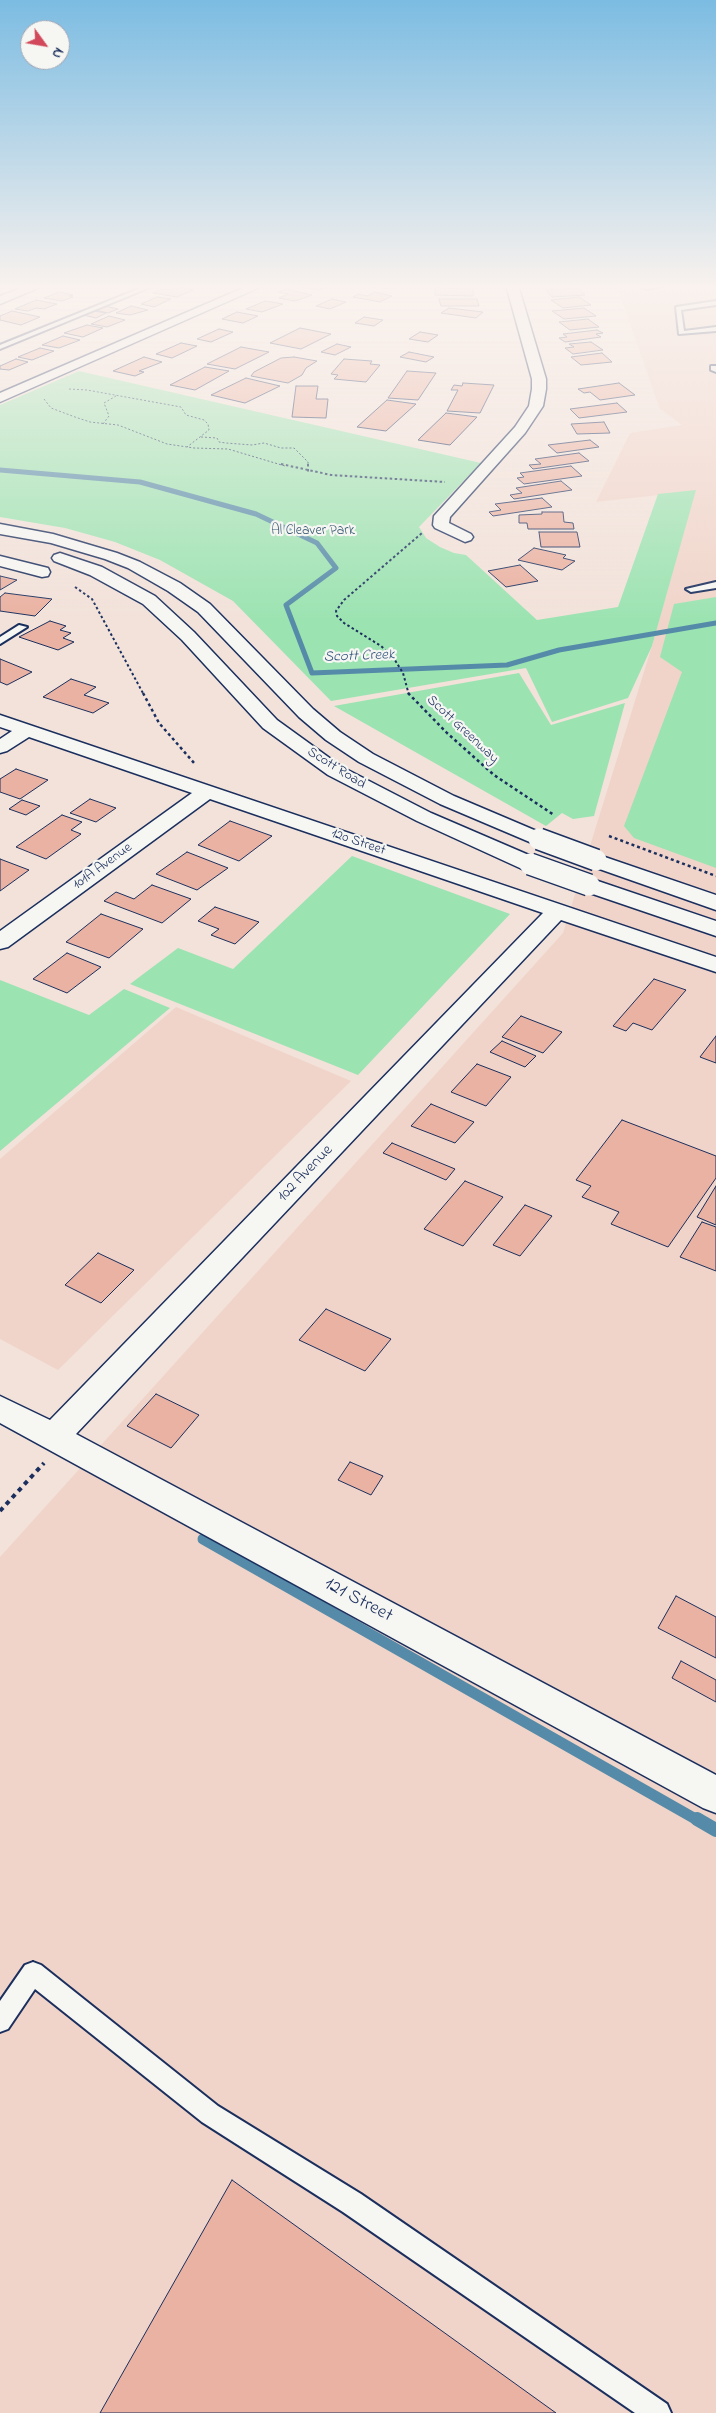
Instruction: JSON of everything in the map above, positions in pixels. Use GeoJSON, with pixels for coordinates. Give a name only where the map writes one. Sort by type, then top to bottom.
{"type":"FeatureCollection","features":[{"type":"Feature","properties":{"kind":"street"},"geometry":{"type":"LineString","coordinates":[[465,537],[441,525],[442,516],[520,430],[536,406],[537,398]]}},
{"type":"Feature","properties":{"kind":"street","name":"Scott Road"},"geometry":{"type":"LineString","coordinates":[[0,529],[60,541],[111,556],[134,565],[174,587],[204,608],[306,712],[358,753],[447,800],[539,839],[716,903]]}},
{"type":"Feature","properties":{"kind":"street","name":"Scott Road"},"geometry":{"type":"LineString","coordinates":[[0,544],[67,561],[124,585],[169,616],[270,724],[328,766],[424,817],[530,864],[716,930]]}},
{"type":"Feature","properties":{"kind":"street"},"geometry":{"type":"LineString","coordinates":[[0,562],[42,572]]}},
{"type":"Feature","properties":{"kind":"street","name":"120 Street"},"geometry":{"type":"LineString","coordinates":[[0,721],[716,965]]}},
{"type":"Feature","properties":{"kind":"street"},"geometry":{"type":"LineString","coordinates":[[0,747],[27,730]]}},
{"type":"Feature","properties":{"kind":"street","name":"101A Avenue"},"geometry":{"type":"LineString","coordinates":[[0,942],[207,792]]}},
{"type":"Feature","properties":{"kind":"street","name":"102 Avenue"},"geometry":{"type":"LineString","coordinates":[[49,1450],[548,922],[556,911]]}},
{"type":"Feature","properties":{"kind":"street","name":"121 Street"},"geometry":{"type":"LineString","coordinates":[[0,1408],[49,1450],[716,1795]]}},
{"type":"Feature","properties":{"kind":"lane"},"geometry":{"type":"LineString","coordinates":[[692,589],[716,585]]}},
{"type":"Feature","properties":{"kind":"lane"},"geometry":{"type":"LineString","coordinates":[[0,641],[22,627]]}},
{"type":"Feature","properties":{"kind":"lane"},"geometry":{"type":"LineString","coordinates":[[0,2021],[34,1973],[210,2114],[352,2203],[658,2413]]}},
{"type":"Feature","properties":{"kind":"path"},"geometry":{"type":"LineString","coordinates":[[44,398],[45,403],[51,408],[90,422],[118,425],[158,442],[187,447],[228,449],[308,472],[354,478],[448,483]]}},
{"type":"Feature","properties":{"kind":"path"},"geometry":{"type":"LineString","coordinates":[[103,424],[109,416],[104,403],[113,398]]}},
{"type":"Feature","properties":{"kind":"path"},"geometry":{"type":"LineString","coordinates":[[125,398],[181,407],[186,415],[204,420],[208,424],[209,430],[187,447]]}},
{"type":"Feature","properties":{"kind":"path"},"geometry":{"type":"LineString","coordinates":[[201,437],[217,438],[221,442],[252,445],[264,443],[276,447],[294,448],[308,462],[308,472]]}},
{"type":"Feature","properties":{"kind":"path","name":"Scott Greenway"},"geometry":{"type":"LineString","coordinates":[[425,531],[344,600],[336,612],[339,620],[381,646],[399,665],[408,693],[447,733],[494,774],[555,816]]}},
{"type":"Feature","properties":{"kind":"path"},"geometry":{"type":"LineString","coordinates":[[42,572],[64,581],[92,599],[159,723],[200,769]]}},
{"type":"Feature","properties":{"kind":"path"},"geometry":{"type":"LineString","coordinates":[[604,834],[716,876]]}},
{"type":"Feature","properties":{"kind":"path"},"geometry":{"type":"LineString","coordinates":[[0,1511],[49,1450]]}},
{"type":"Feature","properties":{"kind":"shaded area"},"geometry":{"type":"Polygon","coordinates":[[[656,398],[716,398],[716,2413],[0,2413],[0,1557],[563,933],[652,646],[695,491],[596,502],[630,433],[682,425],[660,409],[656,398]]]}},
{"type":"Feature","properties":{"kind":"shaded area"},"geometry":{"type":"Polygon","coordinates":[[[176,1007],[351,1081],[58,1370],[0,1339],[0,1159],[176,1007]]]}},
{"type":"Feature","properties":{"kind":"green space","name":"Al Cleaver Park"},"geometry":{"type":"Polygon","coordinates":[[[17,398],[195,398],[481,463],[419,527],[426,538],[440,547],[454,553],[466,555],[537,620],[618,607],[658,494],[696,490],[652,646],[628,698],[552,722],[526,668],[331,701],[233,601],[160,560],[115,542],[65,528],[0,517],[0,405],[17,398]]]}},
{"type":"Feature","properties":{"kind":"green space"},"geometry":{"type":"Polygon","coordinates":[[[716,597],[716,868],[634,838],[624,826],[682,672],[660,657],[674,604],[716,597]]]}},
{"type":"Feature","properties":{"kind":"green space"},"geometry":{"type":"Polygon","coordinates":[[[519,673],[551,725],[625,703],[594,816],[573,819],[562,813],[546,826],[334,706],[519,673]]]}},
{"type":"Feature","properties":{"kind":"green space"},"geometry":{"type":"Polygon","coordinates":[[[352,856],[510,914],[358,1075],[130,984],[178,948],[233,969],[352,856]]]}},
{"type":"Feature","properties":{"kind":"green space"},"geometry":{"type":"Polygon","coordinates":[[[0,980],[89,1015],[124,989],[170,1008],[0,1151],[0,980]]]}},
{"type":"Feature","properties":{"kind":"building"},"geometry":{"type":"Polygon","coordinates":[[[222,398],[256,398],[245,403],[222,398]]]}},
{"type":"Feature","properties":{"kind":"building"},"geometry":{"type":"Polygon","coordinates":[[[295,398],[328,399],[326,418],[292,417],[295,398]]]}},
{"type":"Feature","properties":{"kind":"building"},"geometry":{"type":"Polygon","coordinates":[[[388,398],[420,398],[418,400],[388,398]]]}},
{"type":"Feature","properties":{"kind":"building"},"geometry":{"type":"Polygon","coordinates":[[[454,398],[488,398],[480,413],[447,411],[454,398]]]}},
{"type":"Feature","properties":{"kind":"building"},"geometry":{"type":"Polygon","coordinates":[[[597,398],[617,398],[600,400],[597,398]]]}},
{"type":"Feature","properties":{"kind":"building"},"geometry":{"type":"Polygon","coordinates":[[[387,400],[416,404],[386,431],[357,427],[387,400]]]}},
{"type":"Feature","properties":{"kind":"building"},"geometry":{"type":"Polygon","coordinates":[[[617,403],[627,412],[579,418],[570,409],[617,403]]]}},
{"type":"Feature","properties":{"kind":"building"},"geometry":{"type":"Polygon","coordinates":[[[446,413],[477,417],[450,445],[418,440],[446,413]]]}},
{"type":"Feature","properties":{"kind":"building"},"geometry":{"type":"Polygon","coordinates":[[[604,422],[610,433],[577,434],[571,424],[604,422]]]}},
{"type":"Feature","properties":{"kind":"building"},"geometry":{"type":"Polygon","coordinates":[[[590,440],[599,447],[557,453],[548,445],[590,440]]]}},
{"type":"Feature","properties":{"kind":"building"},"geometry":{"type":"Polygon","coordinates":[[[579,453],[589,461],[533,469],[529,465],[541,464],[535,459],[579,453]]]}},
{"type":"Feature","properties":{"kind":"building"},"geometry":{"type":"Polygon","coordinates":[[[571,466],[582,476],[524,484],[517,478],[524,477],[520,473],[571,466]]]}},
{"type":"Feature","properties":{"kind":"building"},"geometry":{"type":"Polygon","coordinates":[[[561,481],[572,490],[514,499],[510,495],[522,493],[516,488],[561,481]]]}},
{"type":"Feature","properties":{"kind":"building"},"geometry":{"type":"Polygon","coordinates":[[[542,498],[552,507],[493,516],[489,512],[501,510],[495,504],[542,498]]]}},
{"type":"Feature","properties":{"kind":"building"},"geometry":{"type":"Polygon","coordinates":[[[542,512],[563,512],[564,522],[573,523],[574,529],[528,529],[527,523],[519,523],[519,515],[542,514],[542,512]]]}},
{"type":"Feature","properties":{"kind":"building"},"geometry":{"type":"Polygon","coordinates":[[[539,532],[577,532],[580,547],[541,547],[539,532]]]}},
{"type":"Feature","properties":{"kind":"building"},"geometry":{"type":"Polygon","coordinates":[[[534,548],[566,555],[563,558],[575,561],[562,570],[518,560],[534,548]]]}},
{"type":"Feature","properties":{"kind":"building"},"geometry":{"type":"Polygon","coordinates":[[[520,565],[538,581],[506,587],[488,571],[520,565]]]}},
{"type":"Feature","properties":{"kind":"building"},"geometry":{"type":"Polygon","coordinates":[[[0,576],[17,580],[0,590],[0,576]]]}},
{"type":"Feature","properties":{"kind":"building"},"geometry":{"type":"Polygon","coordinates":[[[5,593],[52,599],[35,616],[0,611],[0,597],[5,593]]]}},
{"type":"Feature","properties":{"kind":"building"},"geometry":{"type":"Polygon","coordinates":[[[50,621],[66,626],[60,630],[71,633],[63,638],[74,642],[58,650],[19,637],[50,621]]]}},
{"type":"Feature","properties":{"kind":"building"},"geometry":{"type":"Polygon","coordinates":[[[0,659],[32,672],[7,685],[0,682],[0,659]]]}},
{"type":"Feature","properties":{"kind":"building"},"geometry":{"type":"Polygon","coordinates":[[[71,679],[96,687],[84,695],[109,703],[93,713],[43,697],[71,679]]]}},
{"type":"Feature","properties":{"kind":"building"},"geometry":{"type":"Polygon","coordinates":[[[16,769],[48,780],[20,799],[0,792],[0,779],[16,769]]]}},
{"type":"Feature","properties":{"kind":"building"},"geometry":{"type":"Polygon","coordinates":[[[90,799],[116,808],[96,822],[70,813],[90,799]]]}},
{"type":"Feature","properties":{"kind":"building"},"geometry":{"type":"Polygon","coordinates":[[[22,800],[40,806],[26,815],[9,809],[22,800]]]}},
{"type":"Feature","properties":{"kind":"building"},"geometry":{"type":"Polygon","coordinates":[[[62,815],[82,822],[71,830],[81,834],[46,859],[16,847],[62,815]]]}},
{"type":"Feature","properties":{"kind":"building"},"geometry":{"type":"Polygon","coordinates":[[[230,821],[272,836],[239,861],[198,845],[230,821]]]}},
{"type":"Feature","properties":{"kind":"building"},"geometry":{"type":"Polygon","coordinates":[[[187,852],[228,868],[197,890],[156,874],[187,852]]]}},
{"type":"Feature","properties":{"kind":"building"},"geometry":{"type":"Polygon","coordinates":[[[0,859],[29,870],[0,891],[0,859]]]}},
{"type":"Feature","properties":{"kind":"building"},"geometry":{"type":"Polygon","coordinates":[[[152,885],[191,899],[162,923],[104,901],[116,892],[134,899],[152,885]]]}},
{"type":"Feature","properties":{"kind":"building"},"geometry":{"type":"Polygon","coordinates":[[[215,907],[259,922],[235,944],[211,935],[219,929],[198,921],[215,907]]]}},
{"type":"Feature","properties":{"kind":"building"},"geometry":{"type":"Polygon","coordinates":[[[101,914],[143,929],[109,958],[66,942],[101,914]]]}},
{"type":"Feature","properties":{"kind":"building"},"geometry":{"type":"Polygon","coordinates":[[[67,953],[101,967],[67,993],[33,979],[67,953]]]}},
{"type":"Feature","properties":{"kind":"building"},"geometry":{"type":"Polygon","coordinates":[[[654,979],[686,990],[652,1030],[633,1023],[626,1031],[613,1026],[654,979]]]}},
{"type":"Feature","properties":{"kind":"building"},"geometry":{"type":"Polygon","coordinates":[[[521,1016],[562,1032],[543,1053],[502,1037],[521,1016]]]}},
{"type":"Feature","properties":{"kind":"building"},"geometry":{"type":"Polygon","coordinates":[[[716,1036],[716,1063],[700,1057],[716,1036]]]}},
{"type":"Feature","properties":{"kind":"building"},"geometry":{"type":"Polygon","coordinates":[[[502,1041],[536,1056],[525,1067],[490,1052],[502,1041]]]}},
{"type":"Feature","properties":{"kind":"building"},"geometry":{"type":"Polygon","coordinates":[[[477,1064],[511,1077],[486,1106],[451,1092],[477,1064]]]}},
{"type":"Feature","properties":{"kind":"building"},"geometry":{"type":"Polygon","coordinates":[[[431,1104],[474,1122],[455,1143],[411,1126],[431,1104]]]}},
{"type":"Feature","properties":{"kind":"building"},"geometry":{"type":"Polygon","coordinates":[[[622,1120],[716,1156],[716,1178],[668,1247],[611,1224],[619,1212],[582,1197],[591,1186],[576,1180],[622,1120]]]}},
{"type":"Feature","properties":{"kind":"building"},"geometry":{"type":"Polygon","coordinates":[[[392,1143],[455,1169],[446,1180],[383,1153],[392,1143]]]}},
{"type":"Feature","properties":{"kind":"building"},"geometry":{"type":"Polygon","coordinates":[[[465,1181],[503,1197],[463,1246],[424,1229],[465,1181]]]}},
{"type":"Feature","properties":{"kind":"building"},"geometry":{"type":"Polygon","coordinates":[[[716,1186],[716,1225],[697,1217],[716,1186]]]}},
{"type":"Feature","properties":{"kind":"building"},"geometry":{"type":"Polygon","coordinates":[[[525,1205],[552,1216],[520,1256],[493,1245],[525,1205]]]}},
{"type":"Feature","properties":{"kind":"building"},"geometry":{"type":"Polygon","coordinates":[[[702,1222],[716,1227],[716,1271],[680,1257],[702,1222]]]}},
{"type":"Feature","properties":{"kind":"building"},"geometry":{"type":"Polygon","coordinates":[[[98,1253],[134,1270],[101,1303],[65,1285],[98,1253]]]}},
{"type":"Feature","properties":{"kind":"building"},"geometry":{"type":"Polygon","coordinates":[[[326,1309],[391,1339],[365,1371],[299,1340],[326,1309]]]}},
{"type":"Feature","properties":{"kind":"building"},"geometry":{"type":"Polygon","coordinates":[[[156,1394],[199,1415],[171,1448],[127,1426],[156,1394]]]}},
{"type":"Feature","properties":{"kind":"building"},"geometry":{"type":"Polygon","coordinates":[[[350,1462],[383,1476],[371,1495],[338,1480],[350,1462]]]}},
{"type":"Feature","properties":{"kind":"building"},"geometry":{"type":"Polygon","coordinates":[[[676,1596],[716,1617],[716,1658],[658,1628],[676,1596]]]}},
{"type":"Feature","properties":{"kind":"building"},"geometry":{"type":"Polygon","coordinates":[[[681,1661],[716,1680],[716,1702],[672,1678],[681,1661]]]}},
{"type":"Feature","properties":{"kind":"building"},"geometry":{"type":"Polygon","coordinates":[[[232,2180],[556,2413],[100,2413],[232,2180]]]}},
{"type":"Feature","properties":{"kind":"waterway","name":"Scott Creek"},"geometry":{"type":"LineString","coordinates":[[0,470],[140,482],[256,514],[317,543],[336,568],[286,605],[312,673],[507,665],[559,650],[716,623]]}},
{"type":"Feature","properties":{"kind":"waterway"},"geometry":{"type":"LineString","coordinates":[[203,1539],[699,1821]]}},
{"type":"Feature","properties":{"kind":"waterway"},"geometry":{"type":"LineString","coordinates":[[697,1819],[716,1830]]}}]}
